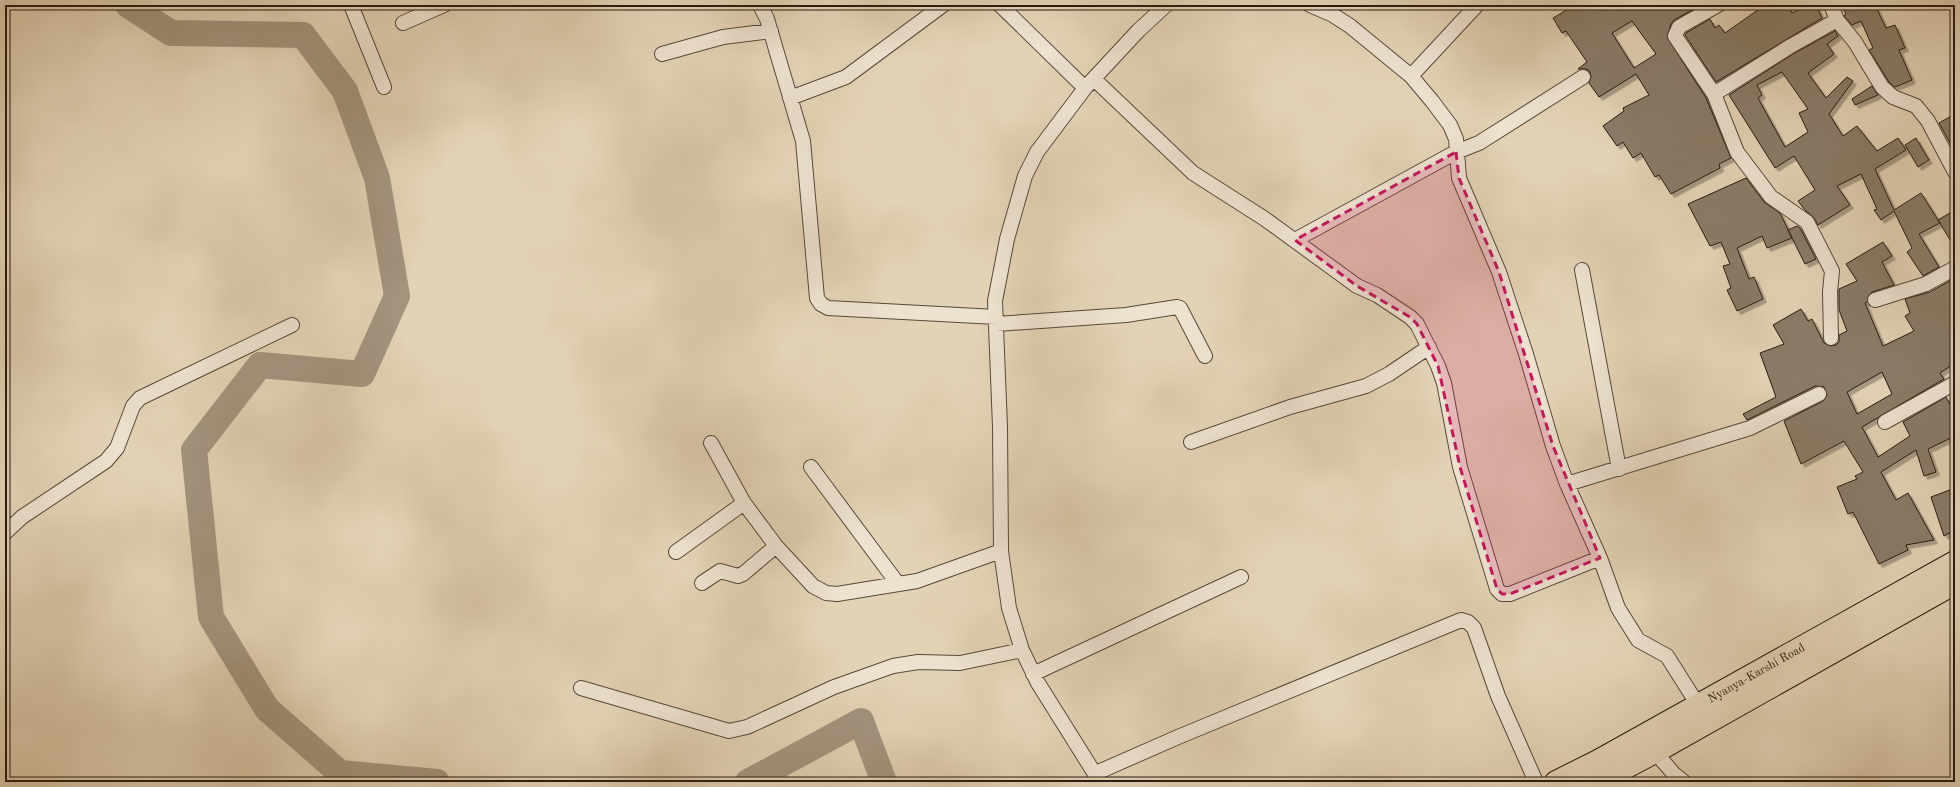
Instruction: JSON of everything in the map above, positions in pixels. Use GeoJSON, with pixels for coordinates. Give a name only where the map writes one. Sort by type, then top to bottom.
{"type":"FeatureCollection","features":[{"type":"Feature","properties":{"kind":"main road","name":"Nyanya-Karshi Road"},"geometry":{"type":"LineString","coordinates":[[1556,782],[1955,562]]}},
{"type":"Feature","properties":{"kind":"main road","name":"Nyanya-Karshi Road"},"geometry":{"type":"LineString","coordinates":[[1598,782],[1655,752],[1955,584]]}},
{"type":"Feature","properties":{"kind":"street"},"geometry":{"type":"LineString","coordinates":[[351,5],[384,87]]}},
{"type":"Feature","properties":{"kind":"street"},"geometry":{"type":"LineString","coordinates":[[403,23],[444,5]]}},
{"type":"Feature","properties":{"kind":"street"},"geometry":{"type":"LineString","coordinates":[[760,5],[771,31],[803,141],[817,298],[821,304],[828,308],[996,321],[1126,315],[1177,307],[1180,308],[1205,356]]}},
{"type":"Feature","properties":{"kind":"street"},"geometry":{"type":"LineString","coordinates":[[790,98],[846,77],[943,5]]}},
{"type":"Feature","properties":{"kind":"street"},"geometry":{"type":"LineString","coordinates":[[1000,5],[1193,173],[1265,219],[1357,286],[1378,295],[1410,317],[1417,324],[1438,366],[1444,383],[1460,467],[1497,590],[1502,594],[1510,594],[1600,558]]}},
{"type":"Feature","properties":{"kind":"street"},"geometry":{"type":"LineString","coordinates":[[1166,5],[1138,31],[1090,84],[1037,152],[1025,176],[1007,239],[996,301],[1000,427],[1001,552],[1009,608],[1022,650],[1033,674],[1098,778],[1178,737],[1461,620],[1468,622],[1474,628],[1498,696],[1536,782]]}},
{"type":"Feature","properties":{"kind":"street"},"geometry":{"type":"LineString","coordinates":[[1411,76],[1477,5]]}},
{"type":"Feature","properties":{"kind":"street"},"geometry":{"type":"LineString","coordinates":[[1718,5],[1679,27],[1675,36],[1714,94],[1737,152],[1771,197],[1807,222],[1832,271],[1830,292],[1831,338]]}},
{"type":"Feature","properties":{"kind":"street"},"geometry":{"type":"LineString","coordinates":[[1831,5],[1837,20],[1855,42],[1882,87],[1893,97],[1916,106],[1928,121],[1955,172]]}},
{"type":"Feature","properties":{"kind":"street"},"geometry":{"type":"LineString","coordinates":[[1317,6],[1350,26],[1411,76],[1450,125],[1456,139],[1459,178],[1499,272],[1526,354],[1553,446],[1567,484],[1600,558],[1618,608],[1630,631],[1638,640],[1667,656],[1698,705]]}},
{"type":"Feature","properties":{"kind":"street"},"geometry":{"type":"LineString","coordinates":[[1714,94],[1837,20]]}},
{"type":"Feature","properties":{"kind":"street"},"geometry":{"type":"LineString","coordinates":[[662,54],[723,37],[771,31]]}},
{"type":"Feature","properties":{"kind":"street"},"geometry":{"type":"LineString","coordinates":[[1295,240],[1456,152],[1479,142],[1583,77]]}},
{"type":"Feature","properties":{"kind":"street"},"geometry":{"type":"LineString","coordinates":[[1875,300],[1926,284],[1955,268]]}},
{"type":"Feature","properties":{"kind":"street"},"geometry":{"type":"LineString","coordinates":[[1582,270],[1618,469]]}},
{"type":"Feature","properties":{"kind":"street"},"geometry":{"type":"LineString","coordinates":[[5,533],[22,517],[106,460],[116,448],[133,406],[140,398],[292,325]]}},
{"type":"Feature","properties":{"kind":"street"},"geometry":{"type":"LineString","coordinates":[[1191,442],[1290,407],[1366,386],[1389,374],[1429,347]]}},
{"type":"Feature","properties":{"kind":"street"},"geometry":{"type":"LineString","coordinates":[[1884,422],[1955,383]]}},
{"type":"Feature","properties":{"kind":"street"},"geometry":{"type":"LineString","coordinates":[[1567,484],[1750,428],[1819,394]]}},
{"type":"Feature","properties":{"kind":"street"},"geometry":{"type":"LineString","coordinates":[[711,443],[744,503],[776,546],[814,586],[826,593],[837,594],[917,581],[1001,552]]}},
{"type":"Feature","properties":{"kind":"street"},"geometry":{"type":"LineString","coordinates":[[811,467],[898,584]]}},
{"type":"Feature","properties":{"kind":"street"},"geometry":{"type":"LineString","coordinates":[[676,552],[744,503]]}},
{"type":"Feature","properties":{"kind":"street"},"geometry":{"type":"LineString","coordinates":[[702,583],[720,571],[738,576],[743,574],[776,546]]}},
{"type":"Feature","properties":{"kind":"street"},"geometry":{"type":"LineString","coordinates":[[1033,674],[1241,577]]}},
{"type":"Feature","properties":{"kind":"street"},"geometry":{"type":"LineString","coordinates":[[581,688],[729,730],[747,727],[834,687],[893,666],[918,662],[960,663],[1022,650]]}},
{"type":"Feature","properties":{"kind":"street"},"geometry":{"type":"LineString","coordinates":[[1655,752],[1674,774],[1684,782]]}},
{"type":"Feature","properties":{"kind":"highlighted area"},"geometry":{"type":"Polygon","coordinates":[[[1456,152],[1459,178],[1499,272],[1553,446],[1600,558],[1510,594],[1502,594],[1497,589],[1460,467],[1438,366],[1417,324],[1410,317],[1357,286],[1295,240],[1456,152]]]}},
{"type":"Feature","properties":{"kind":"building"},"geometry":{"type":"Polygon","coordinates":[[[1575,5],[1701,5],[1674,20],[1671,24],[1667,37],[1706,98],[1731,158],[1719,164],[1720,168],[1671,194],[1659,175],[1655,177],[1641,153],[1633,158],[1623,142],[1617,146],[1603,126],[1624,111],[1623,108],[1649,95],[1636,74],[1599,97],[1589,83],[1591,77],[1590,72],[1587,69],[1578,69],[1587,62],[1566,31],[1562,33],[1553,18],[1575,5]],[[1632,21],[1612,33],[1634,68],[1656,54],[1632,21]]]}},
{"type":"Feature","properties":{"kind":"building"},"geometry":{"type":"Polygon","coordinates":[[[1765,5],[1788,5],[1792,13],[1808,5],[1816,5],[1822,18],[1716,82],[1685,35],[1686,33],[1710,19],[1715,28],[1719,25],[1725,33],[1765,5]]]}},
{"type":"Feature","properties":{"kind":"building"},"geometry":{"type":"Polygon","coordinates":[[[1841,5],[1875,5],[1886,28],[1895,25],[1905,48],[1899,50],[1912,80],[1895,87],[1889,82],[1869,50],[1873,48],[1861,21],[1852,25],[1844,16],[1846,14],[1841,5]]]}},
{"type":"Feature","properties":{"kind":"building"},"geometry":{"type":"Polygon","coordinates":[[[1835,31],[1838,36],[1827,44],[1834,54],[1808,73],[1826,98],[1847,77],[1853,81],[1829,114],[1843,136],[1857,126],[1877,151],[1898,138],[1906,150],[1875,169],[1894,210],[1921,193],[1940,223],[1919,234],[1939,267],[1923,276],[1907,252],[1912,248],[1894,211],[1881,220],[1874,210],[1877,209],[1861,174],[1837,186],[1850,205],[1818,225],[1814,218],[1798,201],[1815,190],[1794,156],[1775,168],[1729,95],[1793,54],[1835,31]],[[1782,72],[1757,85],[1762,95],[1758,98],[1785,147],[1808,132],[1799,113],[1808,109],[1782,72]]]}},
{"type":"Feature","properties":{"kind":"building"},"geometry":{"type":"Polygon","coordinates":[[[1872,86],[1878,95],[1855,105],[1852,99],[1872,86]]]}},
{"type":"Feature","properties":{"kind":"building"},"geometry":{"type":"Polygon","coordinates":[[[1955,114],[1955,152],[1939,123],[1955,114]]]}},
{"type":"Feature","properties":{"kind":"building"},"geometry":{"type":"Polygon","coordinates":[[[1916,138],[1929,160],[1918,167],[1905,145],[1916,138]]]}},
{"type":"Feature","properties":{"kind":"building"},"geometry":{"type":"Polygon","coordinates":[[[1746,178],[1764,202],[1780,213],[1792,238],[1767,248],[1762,236],[1737,248],[1749,279],[1754,277],[1763,299],[1737,311],[1727,290],[1731,288],[1723,266],[1730,264],[1721,242],[1710,246],[1688,204],[1746,178]]]}},
{"type":"Feature","properties":{"kind":"building"},"geometry":{"type":"Polygon","coordinates":[[[1955,210],[1955,248],[1938,220],[1955,210]]]}},
{"type":"Feature","properties":{"kind":"building"},"geometry":{"type":"Polygon","coordinates":[[[1797,226],[1800,228],[1816,259],[1805,264],[1788,230],[1797,226]]]}},
{"type":"Feature","properties":{"kind":"building"},"geometry":{"type":"Polygon","coordinates":[[[1883,242],[1892,256],[1882,262],[1894,285],[1872,292],[1865,303],[1883,346],[1914,331],[1905,316],[1910,313],[1905,299],[1930,292],[1955,278],[1955,363],[1940,373],[1944,379],[1862,427],[1878,457],[1910,436],[1903,422],[1946,397],[1955,414],[1955,436],[1928,449],[1936,472],[1924,476],[1916,450],[1881,472],[1896,500],[1908,493],[1934,540],[1906,545],[1908,550],[1879,564],[1853,512],[1848,514],[1837,487],[1857,479],[1855,476],[1863,472],[1844,441],[1801,464],[1784,421],[1823,401],[1827,395],[1824,387],[1815,386],[1747,420],[1743,414],[1776,397],[1760,353],[1784,344],[1773,325],[1801,309],[1808,321],[1812,319],[1824,343],[1831,346],[1836,345],[1839,342],[1839,335],[1847,331],[1839,310],[1839,289],[1857,281],[1846,264],[1883,242]],[[1882,372],[1847,392],[1857,414],[1892,394],[1882,372]]]}},
{"type":"Feature","properties":{"kind":"building"},"geometry":{"type":"Polygon","coordinates":[[[1955,488],[1955,530],[1944,536],[1931,497],[1955,488]]]}},
{"type":"Feature","properties":{"kind":"waterway"},"geometry":{"type":"LineString","coordinates":[[128,5],[171,33],[303,35],[345,91],[377,178],[397,296],[362,374],[260,365],[194,450],[211,617],[267,709],[340,773],[437,782]]}},
{"type":"Feature","properties":{"kind":"waterway"},"geometry":{"type":"LineString","coordinates":[[748,782],[861,721],[884,782]]}}]}
